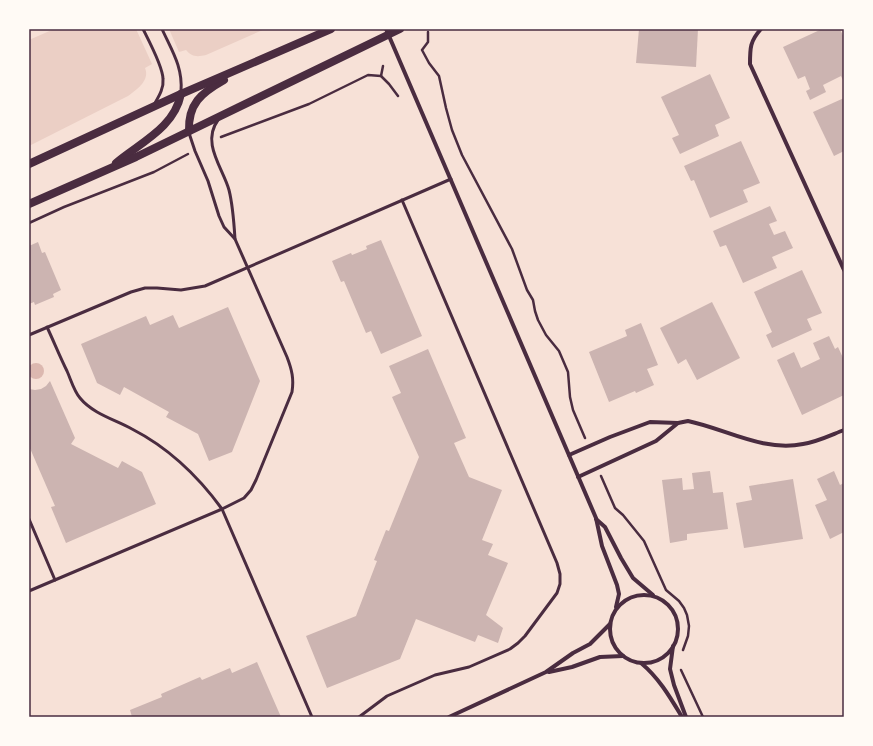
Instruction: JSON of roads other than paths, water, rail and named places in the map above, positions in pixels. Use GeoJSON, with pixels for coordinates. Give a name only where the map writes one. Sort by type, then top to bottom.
{"type":"FeatureCollection","features":[{"type":"Feature","properties":{"kind":"main road"},"geometry":{"type":"LineString","coordinates":[[29,164],[181,94],[331,29]]}},
{"type":"Feature","properties":{"kind":"main road"},"geometry":{"type":"LineString","coordinates":[[29,204],[108,170],[221,116],[387,32],[400,29]]}},
{"type":"Feature","properties":{"kind":"main road"},"geometry":{"type":"LineString","coordinates":[[189,131],[189,122],[194,104],[205,92],[263,58]]}},
{"type":"Feature","properties":{"kind":"main road"},"geometry":{"type":"LineString","coordinates":[[108,170],[168,123],[175,111],[181,94]]}},
{"type":"Feature","properties":{"kind":"street"},"geometry":{"type":"LineString","coordinates":[[761,29],[754,37],[750,50],[750,64],[844,270]]}},
{"type":"Feature","properties":{"kind":"street"},"geometry":{"type":"LineString","coordinates":[[387,32],[596,518],[602,546],[619,594],[610,624],[612,642],[616,650],[632,661],[641,663],[659,659],[667,654],[677,638],[677,619],[668,605],[654,596],[633,578],[605,527],[596,518]]}},
{"type":"Feature","properties":{"kind":"street"},"geometry":{"type":"LineString","coordinates":[[569,455],[650,422],[678,423],[688,421],[763,443],[789,446],[804,444],[844,430]]}},
{"type":"Feature","properties":{"kind":"street"},"geometry":{"type":"LineString","coordinates":[[578,477],[656,441],[678,423]]}},
{"type":"Feature","properties":{"kind":"street"},"geometry":{"type":"LineString","coordinates":[[616,607],[623,601],[638,594],[654,596]]}},
{"type":"Feature","properties":{"kind":"street"},"geometry":{"type":"LineString","coordinates":[[448,717],[546,672],[573,653],[590,644],[610,624]]}},
{"type":"Feature","properties":{"kind":"street"},"geometry":{"type":"LineString","coordinates":[[673,646],[670,669],[674,685],[686,717]]}},
{"type":"Feature","properties":{"kind":"street"},"geometry":{"type":"LineString","coordinates":[[546,672],[572,667],[600,656],[624,656]]}},
{"type":"Feature","properties":{"kind":"street"},"geometry":{"type":"LineString","coordinates":[[641,663],[651,672],[664,688],[682,717]]}},
{"type":"Feature","properties":{"kind":"lane"},"geometry":{"type":"LineString","coordinates":[[143,29],[160,66],[164,79],[161,92],[153,107]]}},
{"type":"Feature","properties":{"kind":"lane"},"geometry":{"type":"LineString","coordinates":[[162,29],[180,69],[182,81],[181,94]]}},
{"type":"Feature","properties":{"kind":"lane"},"geometry":{"type":"LineString","coordinates":[[29,591],[222,509],[244,498],[253,485],[292,392],[294,380],[292,369],[235,239],[233,213],[228,188],[214,153],[212,142],[212,131],[221,116]]}},
{"type":"Feature","properties":{"kind":"lane"},"geometry":{"type":"LineString","coordinates":[[189,131],[208,181],[219,216],[224,227],[235,239]]}},
{"type":"Feature","properties":{"kind":"lane"},"geometry":{"type":"LineString","coordinates":[[29,335],[131,292],[144,288],[181,290],[205,286],[451,179]]}},
{"type":"Feature","properties":{"kind":"lane"},"geometry":{"type":"LineString","coordinates":[[359,717],[387,696],[436,675],[469,667],[510,649],[525,636],[553,601],[560,584],[560,574],[557,563],[402,200]]}},
{"type":"Feature","properties":{"kind":"lane"},"geometry":{"type":"LineString","coordinates":[[47,327],[80,398],[92,409],[133,429],[178,460],[209,492],[222,509],[312,717]]}},
{"type":"Feature","properties":{"kind":"lane"},"geometry":{"type":"LineString","coordinates":[[29,518],[55,580]]}}]}
